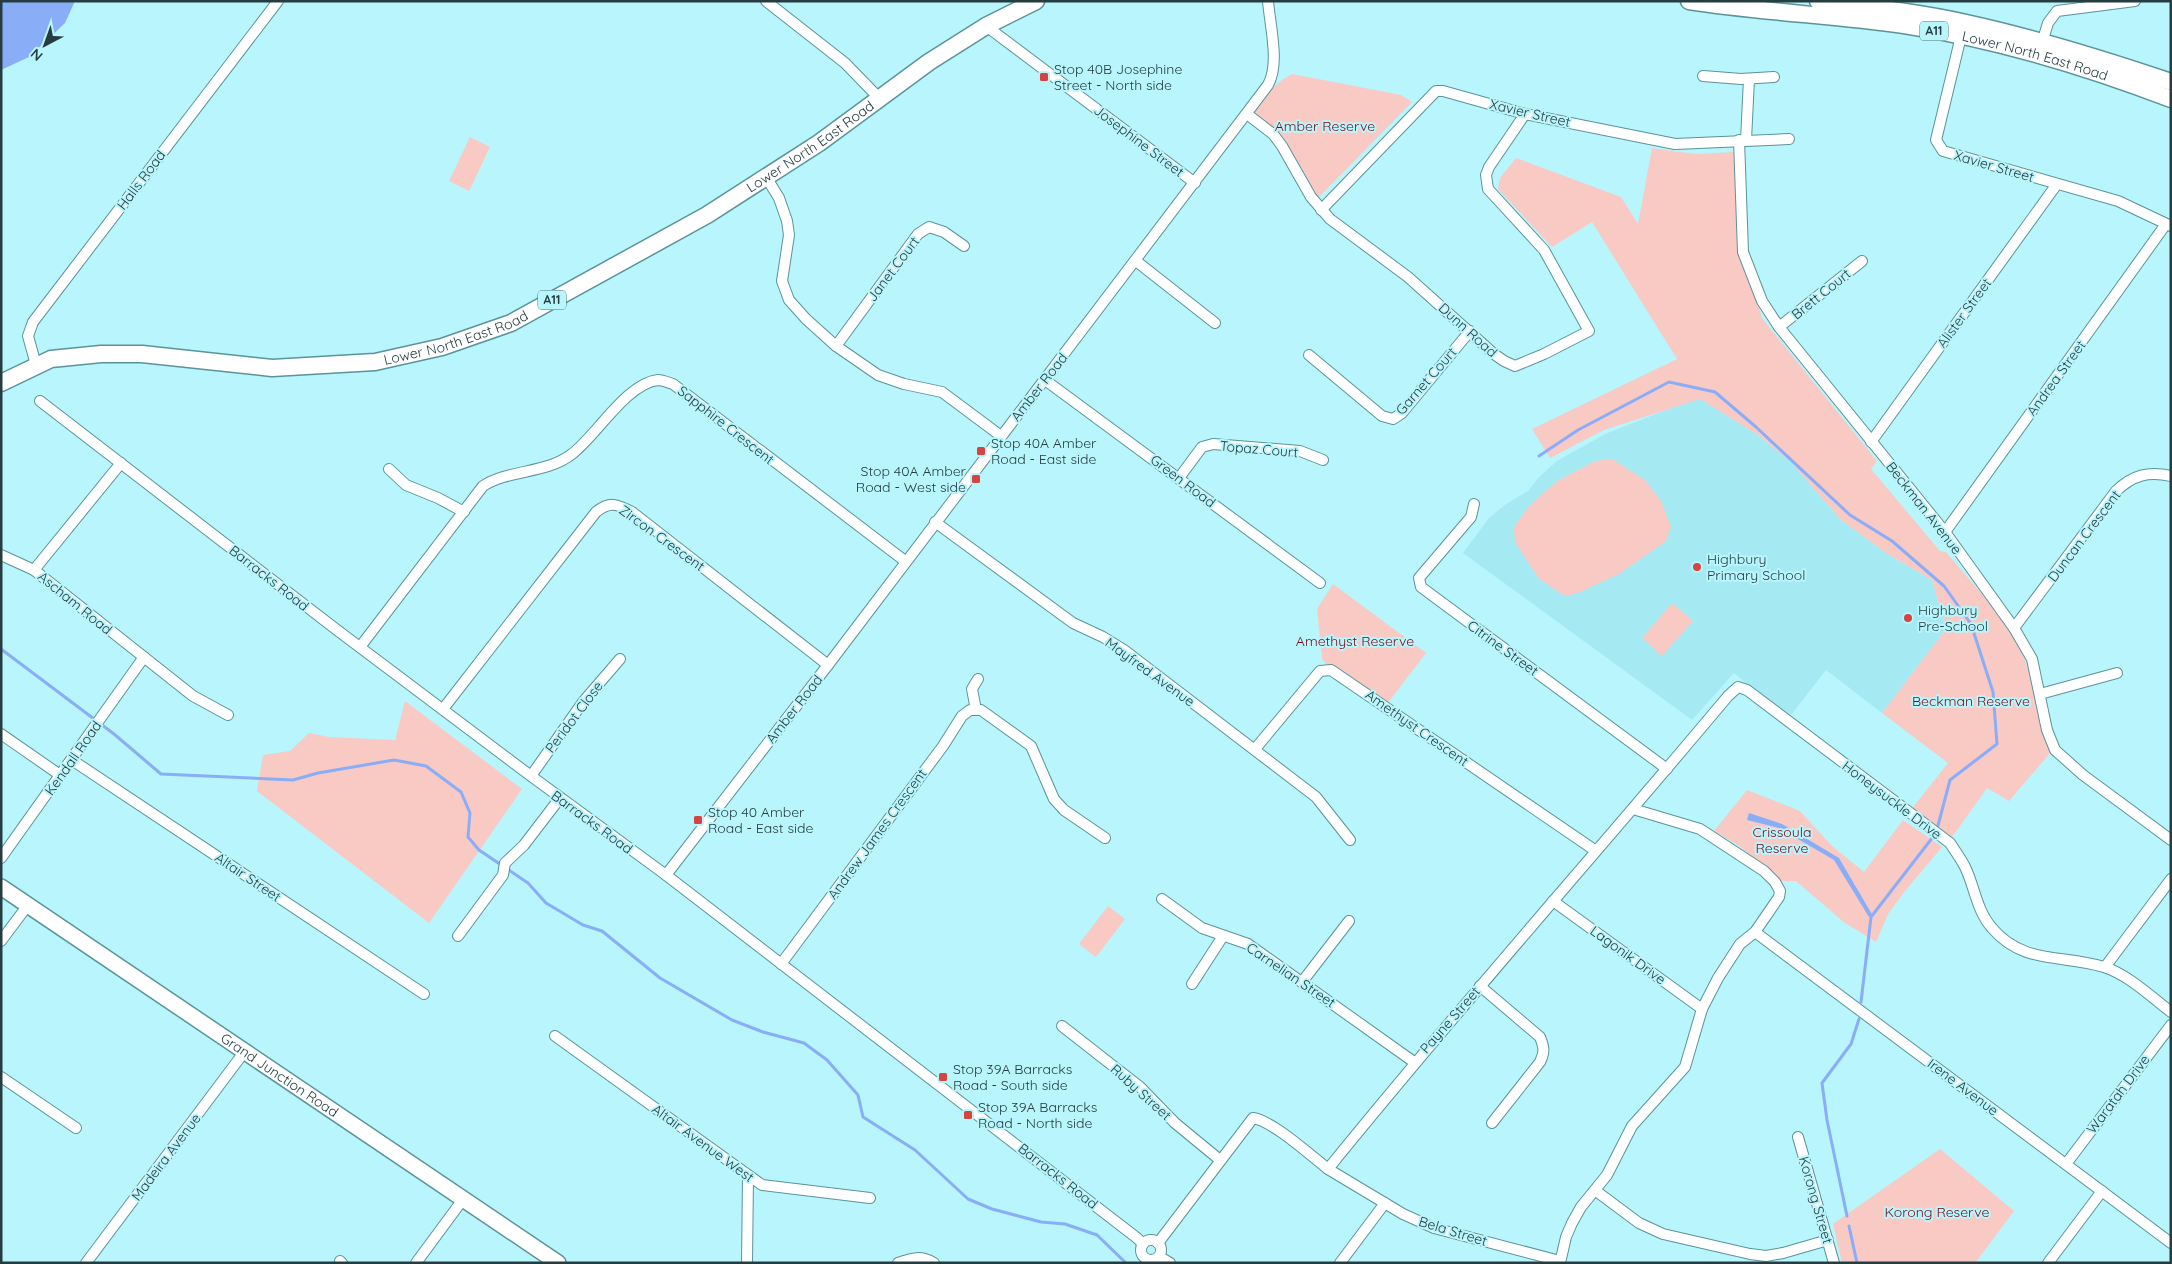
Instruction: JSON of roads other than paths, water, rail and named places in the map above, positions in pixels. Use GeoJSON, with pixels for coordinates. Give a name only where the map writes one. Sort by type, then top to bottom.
{"type":"FeatureCollection","features":[{"type":"Feature","properties":{"kind":"main road","name":"Lower North East Road"},"geometry":{"type":"LineString","coordinates":[[3,380],[51,359],[70,356],[142,354],[263,367],[299,368],[375,362],[442,347],[510,323],[707,215],[818,143],[929,62],[986,26],[1036,1]]}},
{"type":"Feature","properties":{"kind":"main road","name":"Lower North East Road"},"geometry":{"type":"LineString","coordinates":[[1689,1],[1904,26],[1963,30]]}},
{"type":"Feature","properties":{"kind":"main road","name":"Lower North East Road"},"geometry":{"type":"LineString","coordinates":[[1818,1],[1906,12],[1963,30],[2171,82]]}},
{"type":"Feature","properties":{"kind":"main road","name":"Lower North East Road"},"geometry":{"type":"LineString","coordinates":[[2040,48],[2171,98]]}},
{"type":"Feature","properties":{"kind":"main road","name":"Grand Junction Road"},"geometry":{"type":"LineString","coordinates":[[1,887],[558,1263]]}},
{"type":"Feature","properties":{"kind":"street","name":"Halls Road"},"geometry":{"type":"LineString","coordinates":[[36,365],[28,336],[33,322],[278,1]]}},
{"type":"Feature","properties":{"kind":"street"},"geometry":{"type":"LineString","coordinates":[[766,1],[845,63],[880,99]]}},
{"type":"Feature","properties":{"kind":"street","name":"Amber Road"},"geometry":{"type":"LineString","coordinates":[[666,875],[1247,114],[1273,76],[1274,66],[1268,1]]}},
{"type":"Feature","properties":{"kind":"street"},"geometry":{"type":"LineString","coordinates":[[2040,48],[2048,23],[2057,11],[2135,1]]}},
{"type":"Feature","properties":{"kind":"street","name":"Josephine Street"},"geometry":{"type":"LineString","coordinates":[[986,26],[1195,183]]}},
{"type":"Feature","properties":{"kind":"street","name":"Xavier Street"},"geometry":{"type":"LineString","coordinates":[[1963,30],[1936,140],[1943,151],[2118,201],[2169,225]]}},
{"type":"Feature","properties":{"kind":"street"},"geometry":{"type":"LineString","coordinates":[[1703,76],[1749,79],[1774,77]]}},
{"type":"Feature","properties":{"kind":"street","name":"Beckman Avenue"},"geometry":{"type":"LineString","coordinates":[[1749,79],[1742,140],[1743,252],[1762,301],[1779,327],[1945,532],[2014,628],[2032,659],[2048,730],[2055,750],[2083,775],[2171,840]]}},
{"type":"Feature","properties":{"kind":"street","name":"Xavier Street"},"geometry":{"type":"LineString","coordinates":[[1321,210],[1436,91],[1443,91],[1525,114],[1675,144],[1789,139]]}},
{"type":"Feature","properties":{"kind":"street","name":"Dunn Road"},"geometry":{"type":"LineString","coordinates":[[1247,114],[1273,134],[1282,146],[1311,197],[1330,219],[1408,277],[1494,354],[1515,366],[1538,357],[1589,331],[1544,250],[1488,189],[1486,175],[1525,114]]}},
{"type":"Feature","properties":{"kind":"street"},"geometry":{"type":"LineString","coordinates":[[766,177],[779,198],[787,221],[789,235],[782,281],[789,300],[806,319],[836,346],[878,375],[904,384],[942,392],[1001,436]]}},
{"type":"Feature","properties":{"kind":"street","name":"Alister Street"},"geometry":{"type":"LineString","coordinates":[[1871,442],[2057,184]]}},
{"type":"Feature","properties":{"kind":"street","name":"Andrea Street"},"geometry":{"type":"LineString","coordinates":[[1945,532],[2169,225]]}},
{"type":"Feature","properties":{"kind":"street","name":"Janet Court"},"geometry":{"type":"LineString","coordinates":[[836,346],[918,234],[929,228],[944,232],[964,246]]}},
{"type":"Feature","properties":{"kind":"street","name":"Brett Court"},"geometry":{"type":"LineString","coordinates":[[1779,327],[1862,260]]}},
{"type":"Feature","properties":{"kind":"street"},"geometry":{"type":"LineString","coordinates":[[1136,261],[1215,323]]}},
{"type":"Feature","properties":{"kind":"street","name":"Garnet Court"},"geometry":{"type":"LineString","coordinates":[[1308,355],[1382,416],[1393,419],[1402,413],[1470,331]]}},
{"type":"Feature","properties":{"kind":"street","name":"Sapphire Crescent"},"geometry":{"type":"LineString","coordinates":[[360,647],[483,486],[494,479],[549,467],[572,454],[627,397],[652,382],[660,380],[673,384],[905,561]]}},
{"type":"Feature","properties":{"kind":"street","name":"Green Road"},"geometry":{"type":"LineString","coordinates":[[1045,380],[1320,583]]}},
{"type":"Feature","properties":{"kind":"street","name":"Barracks Road"},"geometry":{"type":"LineString","coordinates":[[40,401],[530,776],[666,875],[1143,1244]]}},
{"type":"Feature","properties":{"kind":"street","name":"Topaz Court"},"geometry":{"type":"LineString","coordinates":[[1179,478],[1202,447],[1213,444],[1300,451],[1323,460]]}},
{"type":"Feature","properties":{"kind":"street","name":"Ascham Road"},"geometry":{"type":"LineString","coordinates":[[121,463],[34,570],[193,696],[228,715]]}},
{"type":"Feature","properties":{"kind":"street"},"geometry":{"type":"LineString","coordinates":[[389,469],[406,485],[438,498],[464,512]]}},
{"type":"Feature","properties":{"kind":"street","name":"Duncan Crescent"},"geometry":{"type":"LineString","coordinates":[[2014,628],[2116,491],[2126,482],[2141,474],[2156,473],[2171,476]]}},
{"type":"Feature","properties":{"kind":"street","name":"Zircon Crescent"},"geometry":{"type":"LineString","coordinates":[[442,709],[596,512],[605,505],[616,504],[632,512],[828,665]]}},
{"type":"Feature","properties":{"kind":"street","name":"Citrine Street"},"geometry":{"type":"LineString","coordinates":[[1474,504],[1472,517],[1419,578],[1421,587],[1668,769]]}},
{"type":"Feature","properties":{"kind":"street","name":"Mayfred Avenue"},"geometry":{"type":"LineString","coordinates":[[935,522],[1073,623],[1103,637],[1124,650],[1255,749],[1316,797],[1350,840]]}},
{"type":"Feature","properties":{"kind":"street"},"geometry":{"type":"LineString","coordinates":[[1,555],[34,570]]}},
{"type":"Feature","properties":{"kind":"street","name":"Kendall Road"},"geometry":{"type":"LineString","coordinates":[[1,858],[144,657]]}},
{"type":"Feature","properties":{"kind":"street","name":"Peridot Close"},"geometry":{"type":"LineString","coordinates":[[530,776],[583,702],[620,659]]}},
{"type":"Feature","properties":{"kind":"street","name":"Amethyst Crescent"},"geometry":{"type":"LineString","coordinates":[[1255,749],[1320,671],[1331,670],[1596,851]]}},
{"type":"Feature","properties":{"kind":"street"},"geometry":{"type":"LineString","coordinates":[[2040,694],[2117,673]]}},
{"type":"Feature","properties":{"kind":"street"},"geometry":{"type":"LineString","coordinates":[[978,679],[972,689],[976,710],[981,710],[1031,746],[1054,799],[1064,810],[1105,838]]}},
{"type":"Feature","properties":{"kind":"street","name":"Payne Street"},"geometry":{"type":"LineString","coordinates":[[1328,1169],[1414,1062],[1668,769],[1728,696],[1738,687]]}},
{"type":"Feature","properties":{"kind":"street","name":"Honeysuckle Drive"},"geometry":{"type":"LineString","coordinates":[[1738,687],[1747,690],[1950,843],[1966,868],[1979,909],[1990,926],[2004,941],[2041,957],[2105,967],[2128,979],[2171,1012]]}},
{"type":"Feature","properties":{"kind":"street","name":"Andrew James Crescent"},"geometry":{"type":"LineString","coordinates":[[781,964],[943,746],[962,716],[970,710],[976,710]]}},
{"type":"Feature","properties":{"kind":"street"},"geometry":{"type":"LineString","coordinates":[[1,734],[60,775]]}},
{"type":"Feature","properties":{"kind":"street","name":"Altair Street"},"geometry":{"type":"LineString","coordinates":[[72,760],[424,994]]}},
{"type":"Feature","properties":{"kind":"street"},"geometry":{"type":"LineString","coordinates":[[458,936],[503,875],[505,863],[524,845],[560,798]]}},
{"type":"Feature","properties":{"kind":"street"},"geometry":{"type":"LineString","coordinates":[[1560,1262],[1566,1237],[1572,1223],[1581,1208],[1607,1175],[1632,1126],[1685,1067],[1702,1009],[1718,978],[1740,944],[1755,932],[1779,897],[1780,890],[1764,871],[1700,829],[1633,809]]}},
{"type":"Feature","properties":{"kind":"street"},"geometry":{"type":"LineString","coordinates":[[2105,967],[2171,879]]}},
{"type":"Feature","properties":{"kind":"street","name":"Carnelian Street"},"geometry":{"type":"LineString","coordinates":[[1162,899],[1202,928],[1248,944],[1414,1062]]}},
{"type":"Feature","properties":{"kind":"street","name":"Lagonik Drive"},"geometry":{"type":"LineString","coordinates":[[1553,901],[1702,1009]]}},
{"type":"Feature","properties":{"kind":"street"},"geometry":{"type":"LineString","coordinates":[[1,941],[28,905]]}},
{"type":"Feature","properties":{"kind":"street"},"geometry":{"type":"LineString","coordinates":[[1302,982],[1350,921]]}},
{"type":"Feature","properties":{"kind":"street","name":"Irene Avenue"},"geometry":{"type":"LineString","coordinates":[[1755,932],[2171,1243]]}},
{"type":"Feature","properties":{"kind":"street"},"geometry":{"type":"LineString","coordinates":[[1192,984],[1223,936]]}},
{"type":"Feature","properties":{"kind":"street"},"geometry":{"type":"LineString","coordinates":[[1480,986],[1540,1037],[1544,1046],[1544,1054],[1540,1062],[1492,1122]]}},
{"type":"Feature","properties":{"kind":"street","name":"Waratah Drive"},"geometry":{"type":"LineString","coordinates":[[2066,1164],[2171,1025]]}},
{"type":"Feature","properties":{"kind":"street","name":"Ruby Street"},"geometry":{"type":"LineString","coordinates":[[1062,1026],[1140,1087],[1175,1123],[1220,1160]]}},
{"type":"Feature","properties":{"kind":"street","name":"Altair Avenue West"},"geometry":{"type":"LineString","coordinates":[[555,1036],[762,1185],[870,1198]]}},
{"type":"Feature","properties":{"kind":"street","name":"Madeira Avenue"},"geometry":{"type":"LineString","coordinates":[[86,1263],[245,1051]]}},
{"type":"Feature","properties":{"kind":"street"},"geometry":{"type":"LineString","coordinates":[[1,1077],[76,1128]]}},
{"type":"Feature","properties":{"kind":"street"},"geometry":{"type":"LineString","coordinates":[[1158,1243],[1253,1118],[1271,1126],[1328,1169]]}},
{"type":"Feature","properties":{"kind":"street","name":"Korong Street"},"geometry":{"type":"LineString","coordinates":[[1798,1137],[1834,1263]]}},
{"type":"Feature","properties":{"kind":"street","name":"Bela Street"},"geometry":{"type":"LineString","coordinates":[[1328,1169],[1403,1214],[1434,1228],[1560,1262]]}},
{"type":"Feature","properties":{"kind":"street"},"geometry":{"type":"LineString","coordinates":[[747,1263],[748,1176]]}},
{"type":"Feature","properties":{"kind":"street"},"geometry":{"type":"LineString","coordinates":[[1596,1191],[1639,1223],[1663,1234],[1750,1254],[1766,1256],[1784,1253],[1828,1240]]}},
{"type":"Feature","properties":{"kind":"street"},"geometry":{"type":"LineString","coordinates":[[2048,1263],[2102,1191]]}},
{"type":"Feature","properties":{"kind":"street"},"geometry":{"type":"LineString","coordinates":[[416,1263],[464,1198]]}},
{"type":"Feature","properties":{"kind":"street"},"geometry":{"type":"LineString","coordinates":[[1340,1263],[1385,1202]]}},
{"type":"Feature","properties":{"kind":"street"},"geometry":{"type":"LineString","coordinates":[[1148,1240],[1158,1243],[1162,1249],[1160,1256],[1153,1261],[1145,1259],[1141,1252],[1143,1244],[1148,1240]]}},
{"type":"Feature","properties":{"kind":"street"},"geometry":{"type":"LineString","coordinates":[[1160,1256],[1170,1263]]}},
{"type":"Feature","properties":{"kind":"street"},"geometry":{"type":"LineString","coordinates":[[898,1263],[914,1257],[927,1258],[934,1263]]}},
{"type":"Feature","properties":{"kind":"water"},"geometry":{"type":"Polygon","coordinates":[[[1,1],[75,1],[65,23],[29,57],[1,70],[1,1]]]}},
{"type":"Feature","properties":{"kind":"water"},"geometry":{"type":"Polygon","coordinates":[[[1749,813],[1782,824],[1839,858],[1873,916],[1869,917],[1834,860],[1779,828],[1747,820],[1749,813]]]}},
{"type":"Feature","properties":{"kind":"waterway"},"geometry":{"type":"LineString","coordinates":[[1539,456],[1578,430],[1669,382],[1715,392],[1756,427],[1850,515],[1892,541],[1944,586],[1971,624],[1993,692],[1997,744],[1950,780],[1936,833],[1871,917],[1861,1002]]}},
{"type":"Feature","properties":{"kind":"waterway"},"geometry":{"type":"LineString","coordinates":[[1,649],[114,734],[161,774],[293,780],[318,773],[394,760],[426,766],[461,792],[470,813],[468,837],[479,850],[528,883],[546,903],[583,925],[602,931],[660,978],[732,1020],[763,1032],[804,1043],[827,1060],[858,1095],[863,1117],[915,1150],[968,1199],[992,1209],[1041,1222],[1065,1224],[1097,1235],[1126,1263]]}},
{"type":"Feature","properties":{"kind":"waterway"},"geometry":{"type":"LineString","coordinates":[[1847,1216],[1827,1120],[1822,1083],[1851,1044],[1859,1019]]}},
{"type":"Feature","properties":{"kind":"waterway"},"geometry":{"type":"LineString","coordinates":[[1849,1226],[1857,1263]]}},
{"type":"Feature","properties":{"kind":"place","name":"Stop 40B Josephine Street - North side"},"geometry":{"type":"Point","coordinates":[1044,77]}},
{"type":"Feature","properties":{"kind":"place","name":"Stop 40A Amber Road - East side"},"geometry":{"type":"Point","coordinates":[981,451]}},
{"type":"Feature","properties":{"kind":"place","name":"Stop 40A Amber Road - West side"},"geometry":{"type":"Point","coordinates":[976,479]}},
{"type":"Feature","properties":{"kind":"place","name":"Highbury Primary School"},"geometry":{"type":"Point","coordinates":[1697,567]}},
{"type":"Feature","properties":{"kind":"place","name":"Highbury Pre-School"},"geometry":{"type":"Point","coordinates":[1908,618]}},
{"type":"Feature","properties":{"kind":"place","name":"Stop 40 Amber Road - East side"},"geometry":{"type":"Point","coordinates":[698,820]}},
{"type":"Feature","properties":{"kind":"place","name":"Stop 39A Barracks Road - South side"},"geometry":{"type":"Point","coordinates":[943,1077]}},
{"type":"Feature","properties":{"kind":"place","name":"Stop 39A Barracks Road - North side"},"geometry":{"type":"Point","coordinates":[968,1115]}},
{"type":"Feature","properties":{"kind":"park label","name":"Amber Reserve"},"geometry":{"type":"Point","coordinates":[1325,126]}},
{"type":"Feature","properties":{"kind":"park label","name":"Amethyst Reserve"},"geometry":{"type":"Point","coordinates":[1355,641]}},
{"type":"Feature","properties":{"kind":"park label","name":"Beckman Reserve"},"geometry":{"type":"Point","coordinates":[1971,701]}},
{"type":"Feature","properties":{"kind":"park label","name":"Crissoula Reserve"},"geometry":{"type":"Point","coordinates":[1782,840]}},
{"type":"Feature","properties":{"kind":"park label","name":"Korong Reserve"},"geometry":{"type":"Point","coordinates":[1937,1212]}}]}
